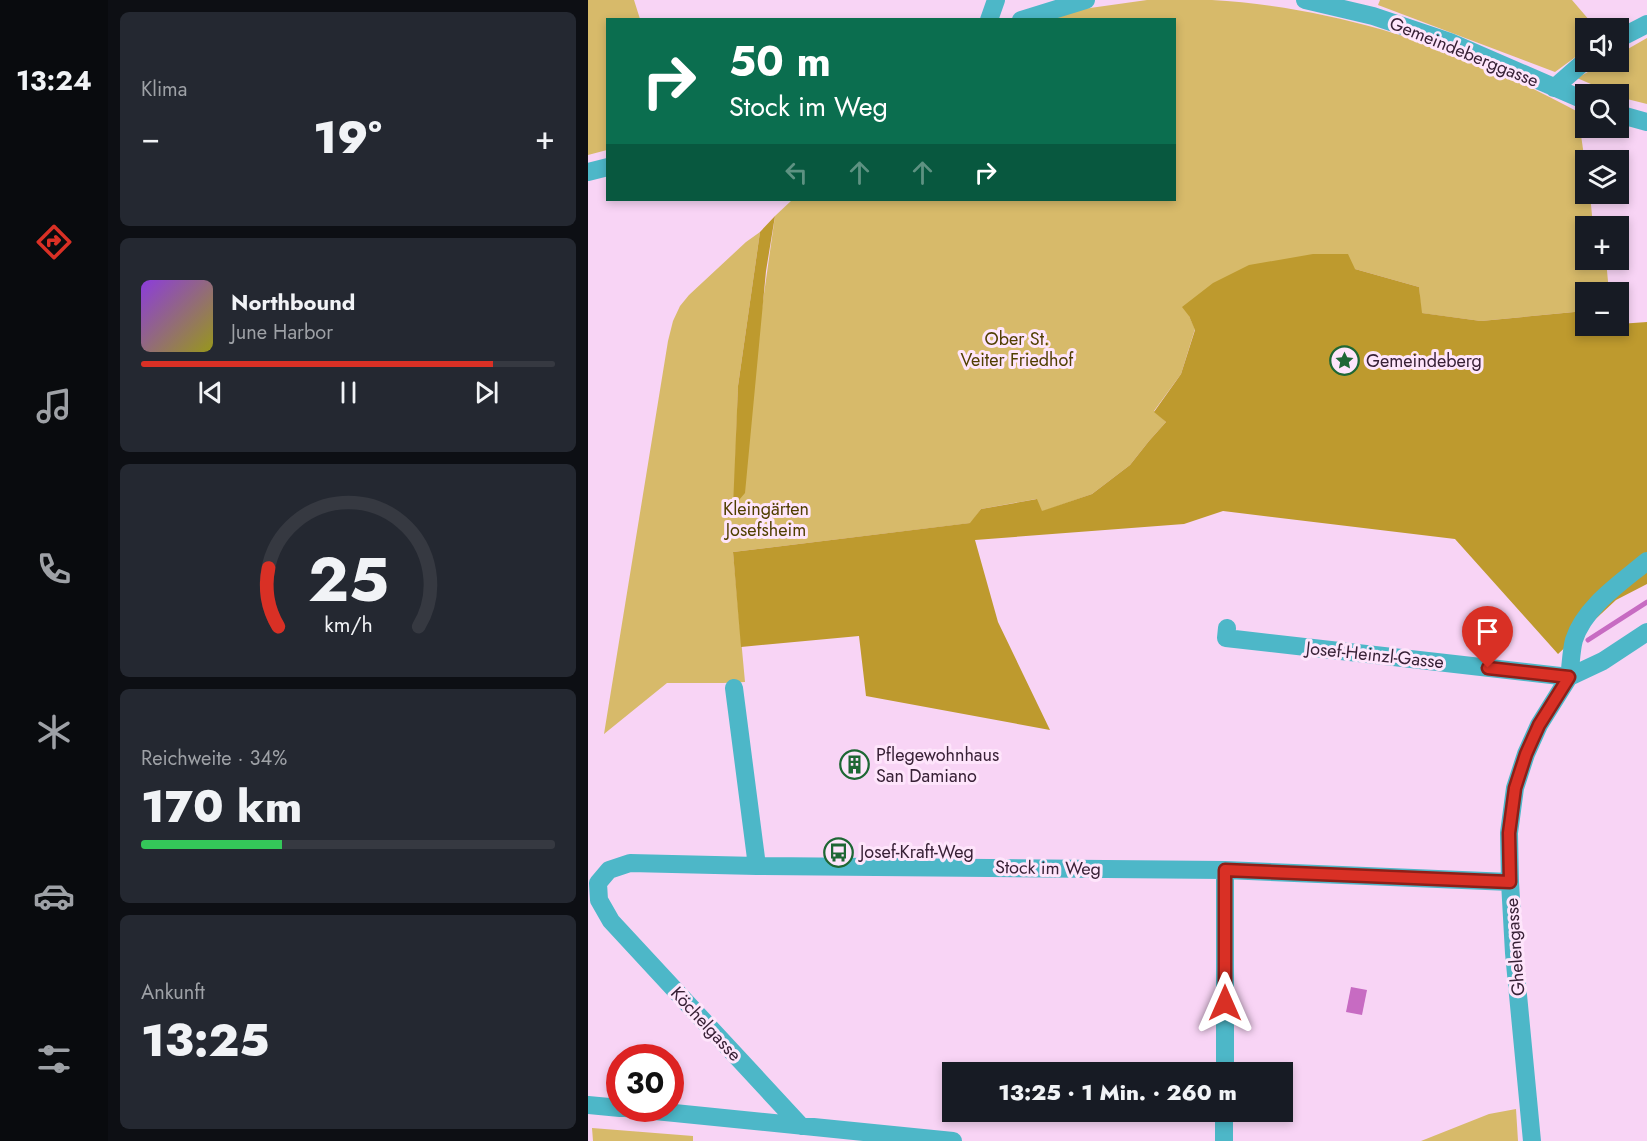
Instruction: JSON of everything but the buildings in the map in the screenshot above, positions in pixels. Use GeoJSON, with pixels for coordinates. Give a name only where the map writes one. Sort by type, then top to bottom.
{"type":"FeatureCollection","features":[{"type":"Feature","properties":{"kind":"street"},"geometry":{"type":"LineString","coordinates":[[990,18],[996,0]]}},
{"type":"Feature","properties":{"kind":"street"},"geometry":{"type":"LineString","coordinates":[[1028,18],[1086,0]]}},
{"type":"Feature","properties":{"kind":"street","name":"Gemeindeberggasse"},"geometry":{"type":"LineString","coordinates":[[1305,0],[1373,16],[1450,42],[1575,97]]}},
{"type":"Feature","properties":{"kind":"street"},"geometry":{"type":"LineString","coordinates":[[1629,33],[1647,24]]}},
{"type":"Feature","properties":{"kind":"street"},"geometry":{"type":"LineString","coordinates":[[1554,88],[1575,70]]}},
{"type":"Feature","properties":{"kind":"street"},"geometry":{"type":"LineString","coordinates":[[1629,117],[1647,122]]}},
{"type":"Feature","properties":{"kind":"street"},"geometry":{"type":"LineString","coordinates":[[588,172],[606,168]]}},
{"type":"Feature","properties":{"kind":"street"},"geometry":{"type":"LineString","coordinates":[[1569,677],[1574,647],[1584,620],[1605,596],[1647,561]]}},
{"type":"Feature","properties":{"kind":"street","name":"Josef-Heinzl-Gasse"},"geometry":{"type":"LineString","coordinates":[[1227,628],[1227,638],[1569,677]]}},
{"type":"Feature","properties":{"kind":"street"},"geometry":{"type":"LineString","coordinates":[[1569,677],[1604,661],[1647,632]]}},
{"type":"Feature","properties":{"kind":"street","name":"Ghelengasse"},"geometry":{"type":"LineString","coordinates":[[1532,1141],[1514,953],[1509,833],[1515,788],[1526,754],[1539,725],[1569,677]]}},
{"type":"Feature","properties":{"kind":"street"},"geometry":{"type":"LineString","coordinates":[[734,688],[757,866]]}},
{"type":"Feature","properties":{"kind":"street","name":"Stock im Weg"},"geometry":{"type":"LineString","coordinates":[[611,921],[599,900],[598,883],[609,870],[630,863],[1225,870],[1510,882]]}},
{"type":"Feature","properties":{"kind":"street"},"geometry":{"type":"LineString","coordinates":[[1225,870],[1225,1062]]}},
{"type":"Feature","properties":{"kind":"street","name":"Köchelgasse"},"geometry":{"type":"LineString","coordinates":[[611,921],[801,1133]]}},
{"type":"Feature","properties":{"kind":"street"},"geometry":{"type":"LineString","coordinates":[[588,1105],[606,1107]]}},
{"type":"Feature","properties":{"kind":"street"},"geometry":{"type":"LineString","coordinates":[[684,1116],[801,1133],[953,1141]]}},
{"type":"Feature","properties":{"kind":"street"},"geometry":{"type":"LineString","coordinates":[[1224,1122],[1224,1141]]}},
{"type":"Feature","properties":{"kind":"green space"},"geometry":{"type":"Polygon","coordinates":[[[588,0],[634,0],[640,18],[606,18],[606,150],[588,155],[588,0]]]}},
{"type":"Feature","properties":{"kind":"green space","name":"Ober St. Veiter Friedhof"},"geometry":{"type":"Polygon","coordinates":[[[1147,0],[1212,0],[1247,3],[1317,14],[1388,31],[1455,54],[1511,78],[1575,110],[1575,138],[1581,138],[1583,150],[1575,150],[1575,204],[1591,204],[1592,216],[1575,216],[1575,270],[1607,270],[1608,282],[1575,282],[1575,312],[1481,321],[1421,313],[1419,287],[1355,269],[1189,316],[1195,329],[1181,374],[1154,411],[1166,422],[1130,465],[1092,494],[1041,512],[1036,499],[981,509],[971,523],[733,552],[745,682],[667,683],[604,734],[668,341],[673,321],[680,306],[689,295],[746,242],[760,232],[738,386],[734,506],[775,216],[791,201],[1176,201],[1176,18],[1049,18],[1083,9],[1147,0]]]}},
{"type":"Feature","properties":{"kind":"green space"},"geometry":{"type":"Polygon","coordinates":[[[1380,0],[1572,0],[1587,18],[1575,18],[1575,57],[1555,72],[1378,5],[1380,0]]]}},
{"type":"Feature","properties":{"kind":"green space"},"geometry":{"type":"Polygon","coordinates":[[[1647,38],[1647,104],[1629,100],[1629,84],[1591,84],[1577,78],[1588,72],[1629,72],[1629,48],[1647,38]]]}},
{"type":"Feature","properties":{"kind":"green space"},"geometry":{"type":"Polygon","coordinates":[[[1516,1109],[1518,1141],[1421,1141],[1489,1114],[1516,1109]]]}},
{"type":"Feature","properties":{"kind":"green space"},"geometry":{"type":"Polygon","coordinates":[[[592,1128],[693,1136],[693,1141],[593,1141],[592,1128]]]}},
{"type":"Feature","properties":{"kind":"shaded area"},"geometry":{"type":"Polygon","coordinates":[[[775,216],[766,271],[745,493],[733,507],[738,386],[760,232],[775,216]]]}},
{"type":"Feature","properties":{"kind":"shaded area"},"geometry":{"type":"Polygon","coordinates":[[[1313,254],[1348,254],[1355,269],[1419,287],[1422,313],[1481,321],[1575,312],[1575,336],[1629,336],[1629,323],[1647,322],[1647,584],[1616,600],[1558,654],[1455,539],[1223,511],[1184,524],[975,540],[998,622],[1050,730],[866,696],[859,636],[741,647],[733,552],[970,523],[981,509],[1037,499],[1042,511],[1092,494],[1130,465],[1166,422],[1154,412],[1181,374],[1195,330],[1182,307],[1213,283],[1249,265],[1313,254]]]}},
{"type":"Feature","properties":{"kind":"shaded area"},"geometry":{"type":"Polygon","coordinates":[[[1351,987],[1367,990],[1362,1015],[1346,1012],[1351,987]]]}},
{"type":"Feature","properties":{"kind":"waterway"},"geometry":{"type":"LineString","coordinates":[[1588,640],[1647,602]]}},
{"type":"Feature","properties":{"kind":"place","name":"Gemeindeberg"},"geometry":{"type":"Point","coordinates":[1345,361]}},
{"type":"Feature","properties":{"kind":"place","name":"Pflegewohnhaus San Damiano"},"geometry":{"type":"Point","coordinates":[855,765]}},
{"type":"Feature","properties":{"kind":"place","name":"Josef-Kraft-Weg"},"geometry":{"type":"Point","coordinates":[839,852]}},
{"type":"Feature","properties":{"kind":"route"},"geometry":{"type":"LineString","coordinates":[[1225,1003],[1225,870],[1510,882],[1509,833],[1515,788],[1526,754],[1539,725],[1569,677],[1488,668]]}},
{"type":"Feature","properties":{"kind":"park label","name":"Kleingärten Josefsheim"},"geometry":{"type":"Point","coordinates":[766,519]}}]}
